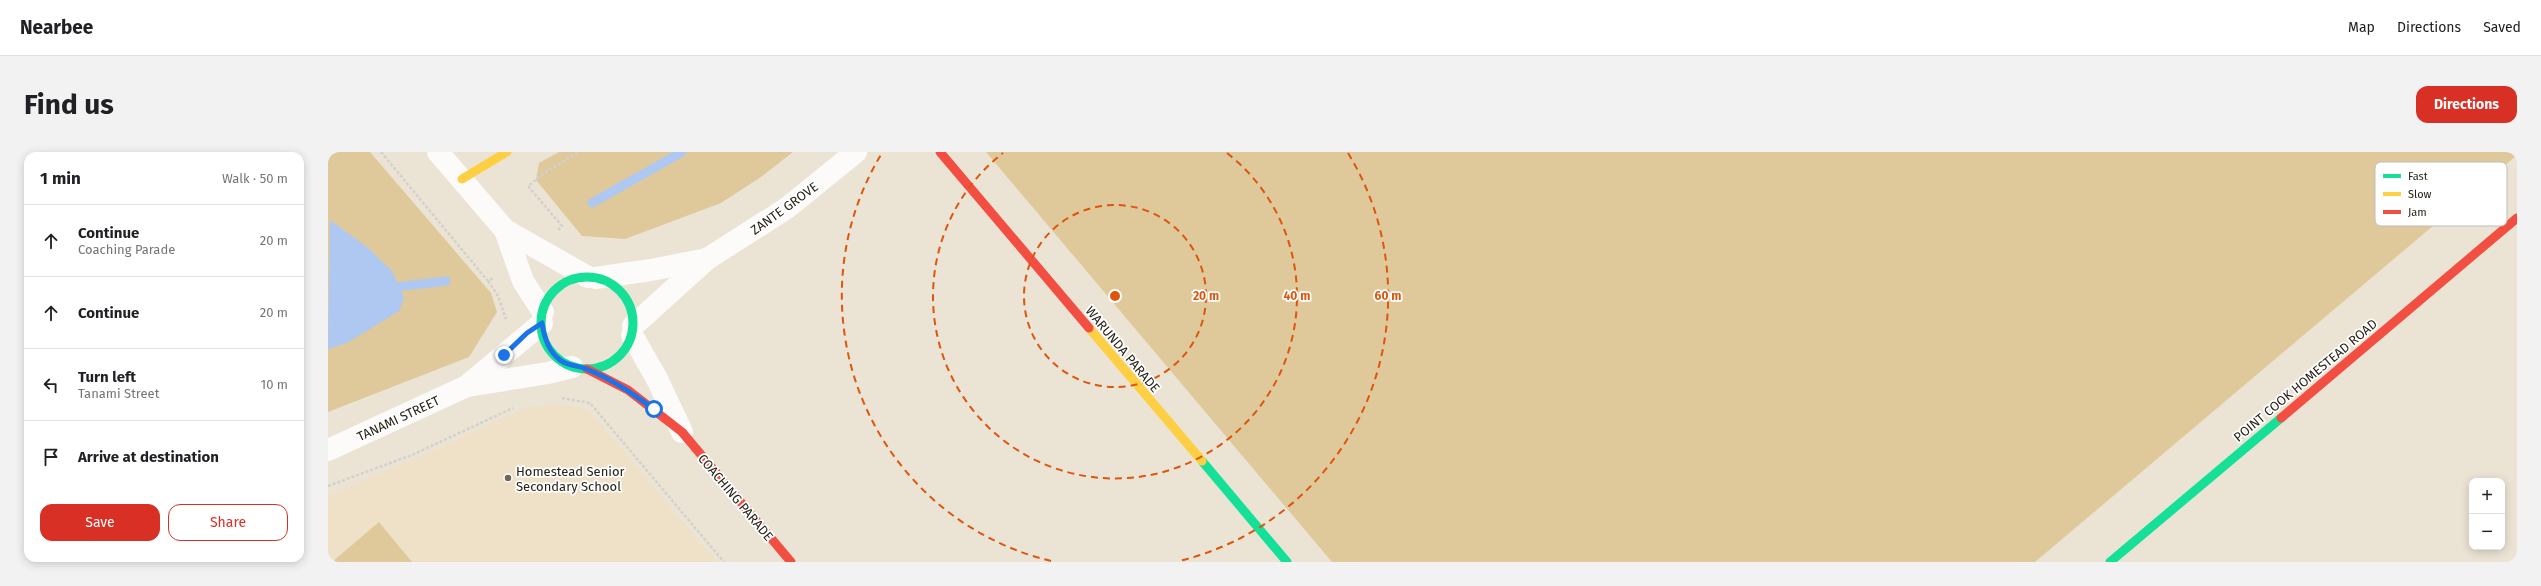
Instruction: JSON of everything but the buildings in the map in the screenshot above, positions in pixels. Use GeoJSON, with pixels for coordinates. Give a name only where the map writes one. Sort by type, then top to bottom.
{"type":"FeatureCollection","features":[{"type":"Feature","properties":{"kind":"street"},"geometry":{"type":"LineString","coordinates":[[438,152],[505,230],[523,281],[542,318],[544,336],[550,350],[560,360],[580,368],[602,367],[615,359],[626,348],[633,330],[632,313],[627,300],[619,290],[608,282],[592,277],[505,230]]}},
{"type":"Feature","properties":{"kind":"street"},"geometry":{"type":"LineString","coordinates":[[462,179],[507,152]]}},
{"type":"Feature","properties":{"kind":"street","name":"ZANTE GROVE"},"geometry":{"type":"LineString","coordinates":[[633,330],[707,259],[787,208],[856,152]]}},
{"type":"Feature","properties":{"kind":"street","name":"WARUNDA PARADE"},"geometry":{"type":"LineString","coordinates":[[940,152],[1287,562]]}},
{"type":"Feature","properties":{"kind":"street","name":"POINT COOK HOMESTEAD ROAD"},"geometry":{"type":"LineString","coordinates":[[2110,562],[2517,218]]}},
{"type":"Feature","properties":{"kind":"street","name":"ZANTE GROVE"},"geometry":{"type":"LineString","coordinates":[[592,277],[651,270],[707,259]]}},
{"type":"Feature","properties":{"kind":"street"},"geometry":{"type":"LineString","coordinates":[[542,318],[547,301],[564,283],[592,277]]}},
{"type":"Feature","properties":{"kind":"street","name":"TANAMI STREET"},"geometry":{"type":"LineString","coordinates":[[467,386],[542,318]]}},
{"type":"Feature","properties":{"kind":"street","name":"COACHING PARADE"},"geometry":{"type":"LineString","coordinates":[[633,330],[658,379],[682,432]]}},
{"type":"Feature","properties":{"kind":"street","name":"TANAMI STREET"},"geometry":{"type":"LineString","coordinates":[[328,450],[467,386],[580,368]]}},
{"type":"Feature","properties":{"kind":"street","name":"COACHING PARADE"},"geometry":{"type":"LineString","coordinates":[[580,368],[628,390],[682,432],[790,562]]}},
{"type":"Feature","properties":{"kind":"path"},"geometry":{"type":"LineString","coordinates":[[559,398],[590,403],[724,562]]}},
{"type":"Feature","properties":{"kind":"path"},"geometry":{"type":"LineString","coordinates":[[328,486],[412,455],[518,405]]}},
{"type":"Feature","properties":{"kind":"shaded area"},"geometry":{"type":"Polygon","coordinates":[[[328,152],[370,152],[491,293],[497,312],[469,357],[328,412],[328,152]]]}},
{"type":"Feature","properties":{"kind":"shaded area"},"geometry":{"type":"Polygon","coordinates":[[[559,152],[793,152],[761,177],[721,203],[625,239],[582,236],[536,180],[539,163],[559,152]]]}},
{"type":"Feature","properties":{"kind":"shaded area"},"geometry":{"type":"Polygon","coordinates":[[[986,152],[2517,152],[2517,155],[2507,163],[2507,162],[2375,162],[2375,226],[2433,226],[2035,562],[1332,562],[986,152]]]}},
{"type":"Feature","properties":{"kind":"shaded area","name":"Homestead Senior Secondary School"},"geometry":{"type":"Polygon","coordinates":[[[552,404],[587,408],[717,562],[328,562],[328,495],[413,460],[524,408],[552,404]]]}},
{"type":"Feature","properties":{"kind":"shaded area"},"geometry":{"type":"Polygon","coordinates":[[[379,522],[412,562],[332,562],[379,522]]]}},
{"type":"Feature","properties":{"kind":"water"},"geometry":{"type":"Polygon","coordinates":[[[330,220],[368,248],[392,271],[404,298],[399,311],[347,343],[328,349],[330,220]]]}},
{"type":"Feature","properties":{"kind":"waterway"},"geometry":{"type":"LineString","coordinates":[[592,203],[682,152]]}},
{"type":"Feature","properties":{"kind":"waterway"},"geometry":{"type":"LineString","coordinates":[[387,288],[446,281]]}},
{"type":"Feature","properties":{"kind":"traffic: fast"},"geometry":{"type":"LineString","coordinates":[[587,277],[604,281],[619,291],[629,306],[633,323],[629,340],[619,355],[604,365],[587,369],[570,365],[555,355],[545,340],[541,323],[545,306],[555,291],[570,281],[587,277]]}},
{"type":"Feature","properties":{"kind":"traffic: fast"},"geometry":{"type":"LineString","coordinates":[[2110,562],[2281,418]]}},
{"type":"Feature","properties":{"kind":"traffic: fast"},"geometry":{"type":"LineString","coordinates":[[1202,461],[1287,562]]}},
{"type":"Feature","properties":{"kind":"traffic: slow"},"geometry":{"type":"LineString","coordinates":[[462,179],[507,152]]}},
{"type":"Feature","properties":{"kind":"traffic: slow"},"geometry":{"type":"LineString","coordinates":[[1089,328],[1202,461]]}},
{"type":"Feature","properties":{"kind":"traffic: jam"},"geometry":{"type":"LineString","coordinates":[[940,152],[1089,328]]}},
{"type":"Feature","properties":{"kind":"traffic: jam"},"geometry":{"type":"LineString","coordinates":[[2281,418],[2517,218]]}},
{"type":"Feature","properties":{"kind":"traffic: jam"},"geometry":{"type":"LineString","coordinates":[[587,369],[628,390],[682,432],[791,562]]}},
{"type":"Feature","properties":{"kind":"place","name":"Homestead Senior Secondary School"},"geometry":{"type":"Point","coordinates":[508,478]}},
{"type":"Feature","properties":{"kind":"route"},"geometry":{"type":"LineString","coordinates":[[504,355],[527,333],[542,323],[544,336],[550,350],[560,360],[572,367],[587,369],[628,390],[654,409]]}}]}
